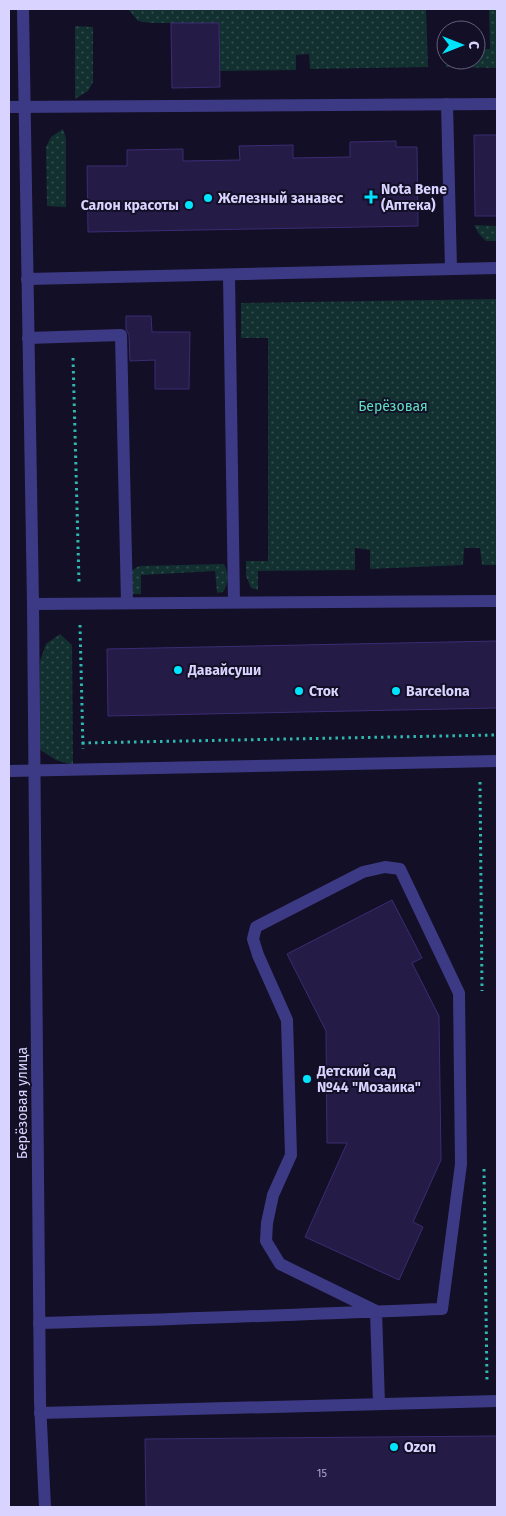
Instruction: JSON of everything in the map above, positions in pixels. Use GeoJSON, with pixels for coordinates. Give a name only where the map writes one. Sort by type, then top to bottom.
{"type":"FeatureCollection","features":[{"type":"Feature","properties":{"kind":"street","name":"Берёзовая улица"},"geometry":{"type":"LineString","coordinates":[[22,9],[33,604],[38,1323],[44,1507]]}},
{"type":"Feature","properties":{"kind":"street"},"geometry":{"type":"LineString","coordinates":[[447,104],[451,269]]}},
{"type":"Feature","properties":{"kind":"street"},"geometry":{"type":"LineString","coordinates":[[9,108],[497,104]]}},
{"type":"Feature","properties":{"kind":"street"},"geometry":{"type":"LineString","coordinates":[[28,279],[497,268]]}},
{"type":"Feature","properties":{"kind":"street"},"geometry":{"type":"LineString","coordinates":[[229,275],[234,602]]}},
{"type":"Feature","properties":{"kind":"street"},"geometry":{"type":"LineString","coordinates":[[28,338],[121,335],[127,603]]}},
{"type":"Feature","properties":{"kind":"street"},"geometry":{"type":"LineString","coordinates":[[33,604],[497,601]]}},
{"type":"Feature","properties":{"kind":"street"},"geometry":{"type":"LineString","coordinates":[[9,771],[497,761]]}},
{"type":"Feature","properties":{"kind":"street"},"geometry":{"type":"LineString","coordinates":[[38,1323],[376,1311],[442,1308],[461,1164],[459,994],[400,870],[385,867],[363,872],[256,927],[253,939],[258,955],[287,1020],[291,1155],[273,1195],[267,1223],[266,1241],[280,1264],[376,1311]]}},
{"type":"Feature","properties":{"kind":"street"},"geometry":{"type":"LineString","coordinates":[[376,1311],[379,1404]]}},
{"type":"Feature","properties":{"kind":"street"},"geometry":{"type":"LineString","coordinates":[[40,1413],[497,1401]]}},
{"type":"Feature","properties":{"kind":"path"},"geometry":{"type":"LineString","coordinates":[[73,337],[82,743],[87,769]]}},
{"type":"Feature","properties":{"kind":"path"},"geometry":{"type":"LineString","coordinates":[[82,743],[497,735]]}},
{"type":"Feature","properties":{"kind":"green space"},"geometry":{"type":"Polygon","coordinates":[[[128,9],[426,9],[428,67],[310,69],[309,54],[296,55],[296,70],[220,71],[219,23],[151,23],[138,21],[128,9]]]}},
{"type":"Feature","properties":{"kind":"green space"},"geometry":{"type":"Polygon","coordinates":[[[489,9],[497,9],[497,68],[486,68],[486,49],[490,49],[489,9]]]}},
{"type":"Feature","properties":{"kind":"green space"},"geometry":{"type":"Polygon","coordinates":[[[75,26],[93,27],[93,82],[88,91],[75,99],[75,26]]]}},
{"type":"Feature","properties":{"kind":"green space"},"geometry":{"type":"Polygon","coordinates":[[[63,129],[66,138],[66,207],[47,206],[46,147],[51,137],[63,129]]]}},
{"type":"Feature","properties":{"kind":"green space"},"geometry":{"type":"Polygon","coordinates":[[[474,225],[497,226],[497,241],[486,241],[474,225]]]}},
{"type":"Feature","properties":{"kind":"green space","name":"Берёзовая"},"geometry":{"type":"Polygon","coordinates":[[[497,299],[497,565],[482,565],[480,548],[464,548],[463,565],[370,569],[370,550],[355,548],[355,570],[258,571],[258,590],[251,588],[246,576],[246,561],[268,561],[268,338],[241,338],[241,303],[497,299]]]}},
{"type":"Feature","properties":{"kind":"green space"},"geometry":{"type":"Polygon","coordinates":[[[224,564],[228,578],[223,592],[217,593],[215,571],[141,575],[141,594],[131,594],[131,571],[139,566],[224,564]]]}},
{"type":"Feature","properties":{"kind":"green space"},"geometry":{"type":"Polygon","coordinates":[[[60,634],[72,645],[73,765],[56,760],[39,749],[40,661],[46,644],[60,634]]]}},
{"type":"Feature","properties":{"kind":"building"},"geometry":{"type":"Polygon","coordinates":[[[171,23],[219,23],[220,87],[172,88],[171,23]]]}},
{"type":"Feature","properties":{"kind":"building"},"geometry":{"type":"Polygon","coordinates":[[[474,135],[497,135],[497,216],[475,216],[474,135]]]}},
{"type":"Feature","properties":{"kind":"building"},"geometry":{"type":"Polygon","coordinates":[[[396,141],[396,147],[417,147],[418,226],[88,232],[87,166],[127,166],[127,150],[183,149],[183,161],[240,160],[239,146],[293,145],[293,158],[350,157],[350,142],[396,141]]]}},
{"type":"Feature","properties":{"kind":"building"},"geometry":{"type":"Polygon","coordinates":[[[126,316],[151,316],[152,332],[190,332],[189,389],[155,389],[155,360],[130,361],[126,316]]]}},
{"type":"Feature","properties":{"kind":"building"},"geometry":{"type":"Polygon","coordinates":[[[497,641],[497,708],[108,716],[107,649],[497,641]]]}},
{"type":"Feature","properties":{"kind":"building"},"geometry":{"type":"Polygon","coordinates":[[[392,900],[422,958],[412,963],[439,1016],[441,1160],[413,1222],[423,1227],[399,1280],[305,1237],[347,1143],[327,1143],[326,1031],[287,954],[392,900]]]}},
{"type":"Feature","properties":{"kind":"building"},"geometry":{"type":"Polygon","coordinates":[[[497,1436],[497,1507],[146,1507],[145,1439],[497,1436]]]}},
{"type":"Feature","properties":{"kind":"place","name":"Nota Bene (Аптека)"},"geometry":{"type":"Point","coordinates":[371,197]}},
{"type":"Feature","properties":{"kind":"place","name":"Железный занавес"},"geometry":{"type":"Point","coordinates":[208,198]}},
{"type":"Feature","properties":{"kind":"place","name":"Салон красоты"},"geometry":{"type":"Point","coordinates":[189,205]}},
{"type":"Feature","properties":{"kind":"place","name":"Давайсуши"},"geometry":{"type":"Point","coordinates":[178,670]}},
{"type":"Feature","properties":{"kind":"place","name":"Сток"},"geometry":{"type":"Point","coordinates":[299,691]}},
{"type":"Feature","properties":{"kind":"place","name":"Barcelona"},"geometry":{"type":"Point","coordinates":[396,691]}},
{"type":"Feature","properties":{"kind":"place","name":"Детский сад №44 \"Мозаика\""},"geometry":{"type":"Point","coordinates":[307,1079]}},
{"type":"Feature","properties":{"kind":"place","name":"Ozon"},"geometry":{"type":"Point","coordinates":[394,1447]}}]}
